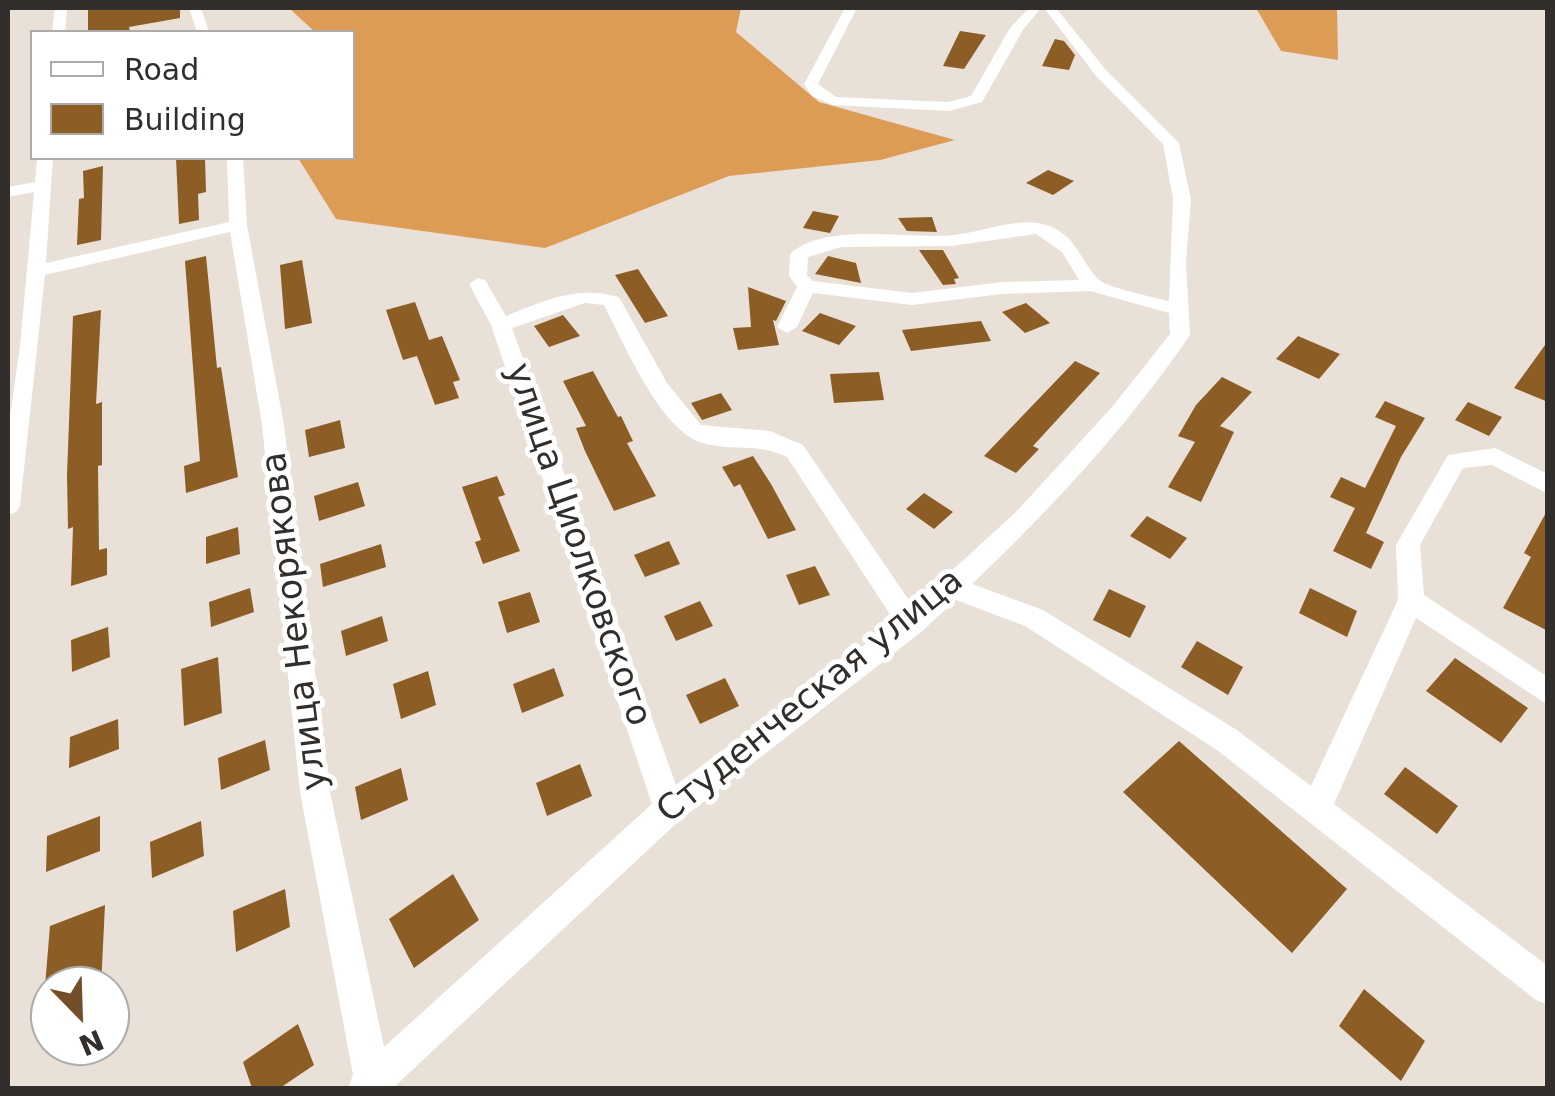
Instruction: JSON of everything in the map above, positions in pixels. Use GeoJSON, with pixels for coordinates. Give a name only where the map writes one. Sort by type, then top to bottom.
{"type":"FeatureCollection","features":[{"type":"Feature","properties":{"kind":"street"},"geometry":{"type":"LineString","coordinates":[[850,8],[811,84],[817,94],[833,101],[950,107],[977,99],[1017,28],[1035,8]]}},
{"type":"Feature","properties":{"kind":"street","name":"Студенческая улица"},"geometry":{"type":"LineString","coordinates":[[370,1086],[668,809],[910,625],[951,588],[1025,519],[1120,412],[1180,335],[1177,264],[1182,199],[1171,143],[1101,73],[1050,8]]}},
{"type":"Feature","properties":{"kind":"street"},"geometry":{"type":"LineString","coordinates":[[8,506],[37,271],[44,160]]}},
{"type":"Feature","properties":{"kind":"street","name":"улица Некорякова"},"geometry":{"type":"LineString","coordinates":[[236,160],[238,225],[274,425],[315,792],[370,1086]]}},
{"type":"Feature","properties":{"kind":"street"},"geometry":{"type":"LineString","coordinates":[[8,192],[43,185]]}},
{"type":"Feature","properties":{"kind":"street"},"geometry":{"type":"LineString","coordinates":[[37,271],[238,225]]}},
{"type":"Feature","properties":{"kind":"street"},"geometry":{"type":"LineString","coordinates":[[1092,285],[1070,248],[1048,231],[1030,227],[965,240],[911,243],[862,239],[822,243],[799,254],[798,276],[807,286],[912,299],[1002,288],[1092,285],[1178,310]]}},
{"type":"Feature","properties":{"kind":"street","name":"улица Циолковского"},"geometry":{"type":"LineString","coordinates":[[478,284],[502,325],[668,809]]}},
{"type":"Feature","properties":{"kind":"street"},"geometry":{"type":"LineString","coordinates":[[787,327],[807,286]]}},
{"type":"Feature","properties":{"kind":"street"},"geometry":{"type":"LineString","coordinates":[[502,325],[580,296],[599,295],[612,301],[658,387],[693,431],[708,437],[770,438],[795,451],[910,625]]}},
{"type":"Feature","properties":{"kind":"street"},"geometry":{"type":"LineString","coordinates":[[1316,810],[1411,600],[1408,546],[1456,461],[1495,456],[1548,486]]}},
{"type":"Feature","properties":{"kind":"street"},"geometry":{"type":"LineString","coordinates":[[951,588],[1034,618],[1227,740],[1548,988]]}},
{"type":"Feature","properties":{"kind":"street"},"geometry":{"type":"LineString","coordinates":[[1411,600],[1548,693]]}},
{"type":"Feature","properties":{"kind":"shaded area"},"geometry":{"type":"Polygon","coordinates":[[[289,8],[741,8],[736,32],[819,102],[955,140],[880,160],[729,176],[545,248],[336,219],[299,160],[355,160],[355,30],[313,30],[289,8]]]}},
{"type":"Feature","properties":{"kind":"shaded area"},"geometry":{"type":"Polygon","coordinates":[[[1256,8],[1337,8],[1338,60],[1281,51],[1256,8]]]}},
{"type":"Feature","properties":{"kind":"building"},"geometry":{"type":"Polygon","coordinates":[[[88,8],[180,8],[180,18],[129,27],[130,30],[88,30],[88,8]]]}},
{"type":"Feature","properties":{"kind":"building"},"geometry":{"type":"Polygon","coordinates":[[[960,31],[986,35],[964,69],[943,66],[960,31]]]}},
{"type":"Feature","properties":{"kind":"building"},"geometry":{"type":"Polygon","coordinates":[[[1055,39],[1064,41],[1075,55],[1069,70],[1042,66],[1055,39]]]}},
{"type":"Feature","properties":{"kind":"building"},"geometry":{"type":"Polygon","coordinates":[[[176,160],[205,160],[206,192],[198,194],[199,220],[179,224],[176,160]]]}},
{"type":"Feature","properties":{"kind":"building"},"geometry":{"type":"Polygon","coordinates":[[[103,166],[101,240],[77,245],[79,199],[84,198],[83,171],[103,166]]]}},
{"type":"Feature","properties":{"kind":"building"},"geometry":{"type":"Polygon","coordinates":[[[1048,170],[1074,181],[1053,195],[1026,183],[1048,170]]]}},
{"type":"Feature","properties":{"kind":"building"},"geometry":{"type":"Polygon","coordinates":[[[813,211],[839,216],[830,233],[803,228],[813,211]]]}},
{"type":"Feature","properties":{"kind":"building"},"geometry":{"type":"Polygon","coordinates":[[[932,217],[937,232],[907,231],[898,218],[932,217]]]}},
{"type":"Feature","properties":{"kind":"building"},"geometry":{"type":"Polygon","coordinates":[[[919,250],[943,250],[959,278],[954,279],[956,284],[943,285],[919,250]]]}},
{"type":"Feature","properties":{"kind":"building"},"geometry":{"type":"Polygon","coordinates":[[[206,256],[217,368],[221,367],[238,477],[186,493],[184,466],[200,461],[185,261],[206,256]]]}},
{"type":"Feature","properties":{"kind":"building"},"geometry":{"type":"Polygon","coordinates":[[[828,256],[856,263],[861,283],[815,274],[828,256]]]}},
{"type":"Feature","properties":{"kind":"building"},"geometry":{"type":"Polygon","coordinates":[[[302,260],[312,323],[285,329],[280,265],[302,260]]]}},
{"type":"Feature","properties":{"kind":"building"},"geometry":{"type":"Polygon","coordinates":[[[638,269],[668,316],[645,323],[615,275],[638,269]]]}},
{"type":"Feature","properties":{"kind":"building"},"geometry":{"type":"Polygon","coordinates":[[[748,287],[786,301],[776,321],[773,320],[779,345],[738,350],[733,328],[751,327],[748,287]]]}},
{"type":"Feature","properties":{"kind":"building"},"geometry":{"type":"Polygon","coordinates":[[[415,302],[429,340],[442,336],[460,380],[453,382],[459,398],[435,405],[417,356],[403,360],[386,310],[415,302]]]}},
{"type":"Feature","properties":{"kind":"building"},"geometry":{"type":"Polygon","coordinates":[[[1026,303],[1050,323],[1025,333],[1002,312],[1026,303]]]}},
{"type":"Feature","properties":{"kind":"building"},"geometry":{"type":"Polygon","coordinates":[[[101,310],[96,404],[102,402],[99,550],[107,548],[107,575],[71,586],[73,527],[68,529],[67,475],[73,316],[101,310]]]}},
{"type":"Feature","properties":{"kind":"building"},"geometry":{"type":"Polygon","coordinates":[[[820,313],[856,326],[839,345],[802,331],[820,313]]]}},
{"type":"Feature","properties":{"kind":"building"},"geometry":{"type":"Polygon","coordinates":[[[563,315],[580,336],[549,347],[534,326],[563,315]]]}},
{"type":"Feature","properties":{"kind":"building"},"geometry":{"type":"Polygon","coordinates":[[[981,321],[991,341],[911,351],[902,330],[981,321]]]}},
{"type":"Feature","properties":{"kind":"building"},"geometry":{"type":"Polygon","coordinates":[[[1298,336],[1340,354],[1319,379],[1276,359],[1298,336]]]}},
{"type":"Feature","properties":{"kind":"building"},"geometry":{"type":"Polygon","coordinates":[[[1548,341],[1548,402],[1514,388],[1548,341]]]}},
{"type":"Feature","properties":{"kind":"building"},"geometry":{"type":"Polygon","coordinates":[[[1075,361],[1100,373],[1033,446],[1039,449],[1016,473],[984,456],[1075,361]]]}},
{"type":"Feature","properties":{"kind":"building"},"geometry":{"type":"Polygon","coordinates":[[[593,371],[618,417],[621,416],[633,441],[627,443],[656,496],[614,511],[585,451],[576,428],[586,426],[563,381],[593,371]]]}},
{"type":"Feature","properties":{"kind":"building"},"geometry":{"type":"Polygon","coordinates":[[[879,372],[884,400],[834,403],[830,374],[879,372]]]}},
{"type":"Feature","properties":{"kind":"building"},"geometry":{"type":"Polygon","coordinates":[[[1222,377],[1252,392],[1220,426],[1234,432],[1201,502],[1168,487],[1195,442],[1178,436],[1196,405],[1222,377]]]}},
{"type":"Feature","properties":{"kind":"building"},"geometry":{"type":"Polygon","coordinates":[[[721,393],[732,410],[702,420],[691,403],[721,393]]]}},
{"type":"Feature","properties":{"kind":"building"},"geometry":{"type":"Polygon","coordinates":[[[1385,401],[1425,418],[1401,457],[1366,533],[1384,542],[1371,569],[1333,551],[1355,508],[1330,497],[1341,477],[1365,488],[1396,426],[1375,417],[1385,401]]]}},
{"type":"Feature","properties":{"kind":"building"},"geometry":{"type":"Polygon","coordinates":[[[1468,402],[1502,417],[1489,436],[1455,420],[1468,402]]]}},
{"type":"Feature","properties":{"kind":"building"},"geometry":{"type":"Polygon","coordinates":[[[340,420],[345,448],[309,457],[305,430],[340,420]]]}},
{"type":"Feature","properties":{"kind":"building"},"geometry":{"type":"Polygon","coordinates":[[[753,456],[796,530],[768,539],[740,484],[734,487],[722,467],[753,456]]]}},
{"type":"Feature","properties":{"kind":"building"},"geometry":{"type":"Polygon","coordinates":[[[497,476],[505,495],[498,497],[520,551],[483,564],[475,542],[481,540],[462,487],[497,476]]]}},
{"type":"Feature","properties":{"kind":"building"},"geometry":{"type":"Polygon","coordinates":[[[358,482],[365,506],[319,521],[314,496],[358,482]]]}},
{"type":"Feature","properties":{"kind":"building"},"geometry":{"type":"Polygon","coordinates":[[[924,493],[953,512],[934,529],[906,509],[924,493]]]}},
{"type":"Feature","properties":{"kind":"building"},"geometry":{"type":"Polygon","coordinates":[[[1548,509],[1548,631],[1503,608],[1531,557],[1524,553],[1548,509]]]}},
{"type":"Feature","properties":{"kind":"building"},"geometry":{"type":"Polygon","coordinates":[[[1147,516],[1187,538],[1170,559],[1130,536],[1147,516]]]}},
{"type":"Feature","properties":{"kind":"building"},"geometry":{"type":"Polygon","coordinates":[[[238,527],[240,554],[206,564],[206,537],[238,527]]]}},
{"type":"Feature","properties":{"kind":"building"},"geometry":{"type":"Polygon","coordinates":[[[669,541],[680,564],[645,577],[634,555],[669,541]]]}},
{"type":"Feature","properties":{"kind":"building"},"geometry":{"type":"Polygon","coordinates":[[[381,544],[386,567],[323,587],[320,564],[381,544]]]}},
{"type":"Feature","properties":{"kind":"building"},"geometry":{"type":"Polygon","coordinates":[[[815,566],[830,595],[799,605],[786,575],[815,566]]]}},
{"type":"Feature","properties":{"kind":"building"},"geometry":{"type":"Polygon","coordinates":[[[250,588],[254,612],[211,627],[209,602],[250,588]]]}},
{"type":"Feature","properties":{"kind":"building"},"geometry":{"type":"Polygon","coordinates":[[[1310,588],[1357,611],[1347,637],[1299,613],[1310,588]]]}},
{"type":"Feature","properties":{"kind":"building"},"geometry":{"type":"Polygon","coordinates":[[[1109,589],[1146,606],[1130,638],[1093,620],[1109,589]]]}},
{"type":"Feature","properties":{"kind":"building"},"geometry":{"type":"Polygon","coordinates":[[[530,592],[540,622],[507,633],[498,602],[530,592]]]}},
{"type":"Feature","properties":{"kind":"building"},"geometry":{"type":"Polygon","coordinates":[[[700,601],[713,626],[676,641],[664,616],[700,601]]]}},
{"type":"Feature","properties":{"kind":"building"},"geometry":{"type":"Polygon","coordinates":[[[382,616],[388,641],[346,656],[341,631],[382,616]]]}},
{"type":"Feature","properties":{"kind":"building"},"geometry":{"type":"Polygon","coordinates":[[[108,627],[110,657],[72,672],[71,640],[108,627]]]}},
{"type":"Feature","properties":{"kind":"building"},"geometry":{"type":"Polygon","coordinates":[[[1197,641],[1243,667],[1228,695],[1181,667],[1197,641]]]}},
{"type":"Feature","properties":{"kind":"building"},"geometry":{"type":"Polygon","coordinates":[[[218,657],[222,713],[184,726],[181,669],[218,657]]]}},
{"type":"Feature","properties":{"kind":"building"},"geometry":{"type":"Polygon","coordinates":[[[1455,658],[1528,708],[1501,743],[1426,691],[1455,658]]]}},
{"type":"Feature","properties":{"kind":"building"},"geometry":{"type":"Polygon","coordinates":[[[554,668],[564,696],[522,713],[513,684],[554,668]]]}},
{"type":"Feature","properties":{"kind":"building"},"geometry":{"type":"Polygon","coordinates":[[[428,671],[436,705],[401,719],[393,684],[428,671]]]}},
{"type":"Feature","properties":{"kind":"building"},"geometry":{"type":"Polygon","coordinates":[[[725,678],[739,706],[700,724],[686,695],[725,678]]]}},
{"type":"Feature","properties":{"kind":"building"},"geometry":{"type":"Polygon","coordinates":[[[118,719],[119,749],[69,768],[70,737],[118,719]]]}},
{"type":"Feature","properties":{"kind":"building"},"geometry":{"type":"Polygon","coordinates":[[[265,740],[270,770],[221,790],[218,758],[265,740]]]}},
{"type":"Feature","properties":{"kind":"building"},"geometry":{"type":"Polygon","coordinates":[[[1179,741],[1347,889],[1292,953],[1123,792],[1179,741]]]}},
{"type":"Feature","properties":{"kind":"building"},"geometry":{"type":"Polygon","coordinates":[[[580,764],[592,796],[547,816],[536,783],[580,764]]]}},
{"type":"Feature","properties":{"kind":"building"},"geometry":{"type":"Polygon","coordinates":[[[1405,767],[1458,806],[1437,834],[1384,794],[1405,767]]]}},
{"type":"Feature","properties":{"kind":"building"},"geometry":{"type":"Polygon","coordinates":[[[401,768],[408,800],[361,820],[355,787],[401,768]]]}},
{"type":"Feature","properties":{"kind":"building"},"geometry":{"type":"Polygon","coordinates":[[[100,816],[100,851],[46,872],[47,836],[100,816]]]}},
{"type":"Feature","properties":{"kind":"building"},"geometry":{"type":"Polygon","coordinates":[[[201,821],[204,856],[152,878],[150,842],[201,821]]]}},
{"type":"Feature","properties":{"kind":"building"},"geometry":{"type":"Polygon","coordinates":[[[453,874],[479,920],[414,968],[389,919],[453,874]]]}},
{"type":"Feature","properties":{"kind":"building"},"geometry":{"type":"Polygon","coordinates":[[[285,889],[290,927],[236,952],[233,911],[285,889]]]}},
{"type":"Feature","properties":{"kind":"building"},"geometry":{"type":"Polygon","coordinates":[[[105,905],[102,966],[47,966],[50,926],[105,905]]]}},
{"type":"Feature","properties":{"kind":"building"},"geometry":{"type":"Polygon","coordinates":[[[1364,989],[1425,1041],[1401,1081],[1339,1026],[1364,989]]]}},
{"type":"Feature","properties":{"kind":"building"},"geometry":{"type":"Polygon","coordinates":[[[298,1024],[314,1065],[280,1088],[252,1088],[243,1062],[298,1024]]]}}]}
